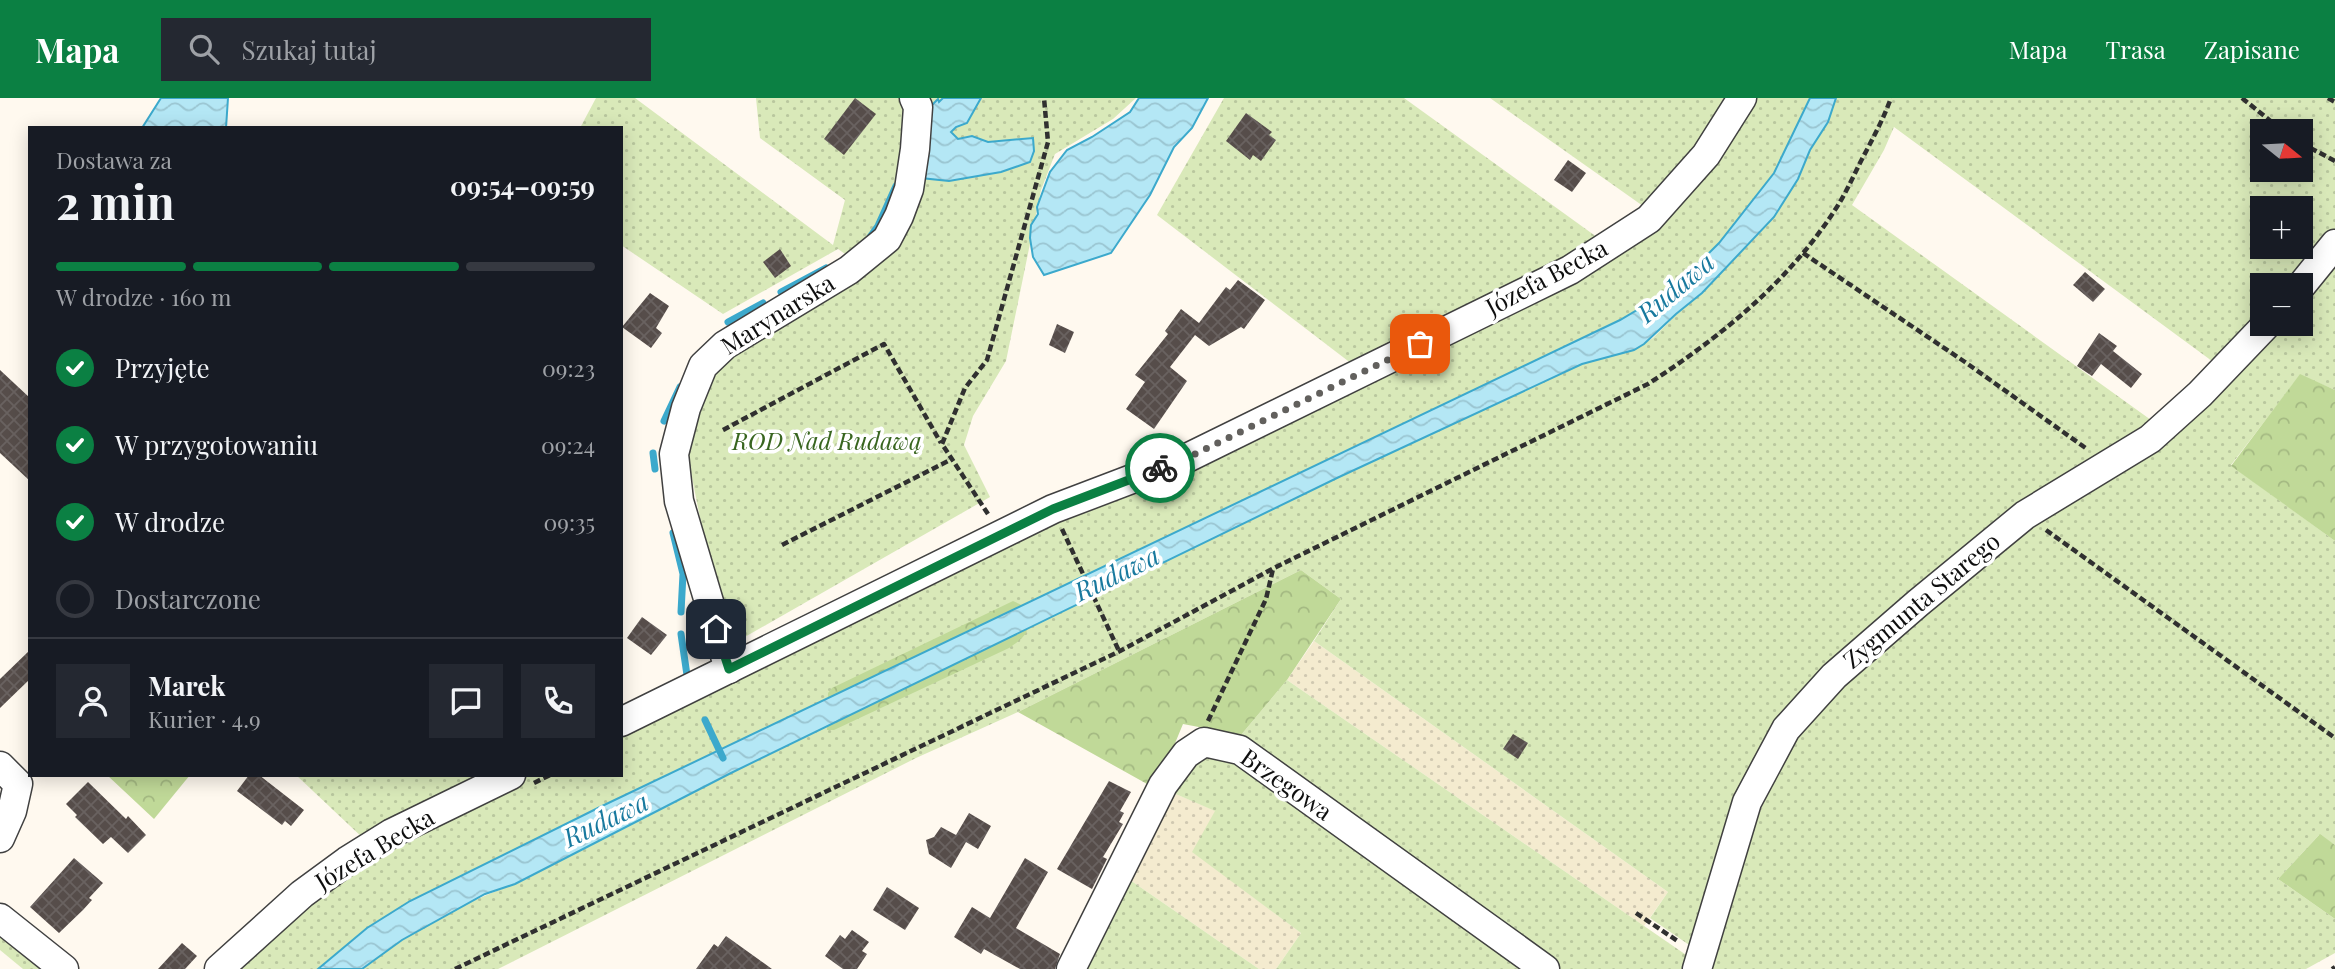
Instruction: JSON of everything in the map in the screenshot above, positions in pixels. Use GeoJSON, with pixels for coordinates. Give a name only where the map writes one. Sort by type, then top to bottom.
{"type":"FeatureCollection","features":[{"type":"Feature","properties":{"kind":"street","name":"Marynarska"},"geometry":{"type":"LineString","coordinates":[[729,669],[679,501],[674,454],[687,408],[703,366],[725,345],[849,270],[887,239],[900,216],[909,189],[918,107],[914,98]]}},
{"type":"Feature","properties":{"kind":"street","name":"Józefa Becka"},"geometry":{"type":"LineString","coordinates":[[623,721],[1053,509],[1187,458],[1570,270],[1649,219],[1706,155],[1742,98]]}},
{"type":"Feature","properties":{"kind":"street"},"geometry":{"type":"LineString","coordinates":[[2312,273],[2335,244]]}},
{"type":"Feature","properties":{"kind":"street","name":"Zygmunta Starego"},"geometry":{"type":"LineString","coordinates":[[1699,962],[1747,802],[1786,729],[1834,676],[1918,603],[2025,515],[2150,439],[2200,394],[2256,336]]}},
{"type":"Feature","properties":{"kind":"street"},"geometry":{"type":"LineString","coordinates":[[1071,969],[1163,785],[1186,754],[1204,742]]}},
{"type":"Feature","properties":{"kind":"street","name":"Brzegowa"},"geometry":{"type":"LineString","coordinates":[[1204,742],[1240,750],[1545,969]]}},
{"type":"Feature","properties":{"kind":"street"},"geometry":{"type":"LineString","coordinates":[[0,766],[18,783],[12,811],[0,838]]}},
{"type":"Feature","properties":{"kind":"street","name":"Józefa Becka"},"geometry":{"type":"LineString","coordinates":[[219,969],[302,894],[346,861],[392,833],[507,777]]}},
{"type":"Feature","properties":{"kind":"street"},"geometry":{"type":"LineString","coordinates":[[0,918],[64,969]]}},
{"type":"Feature","properties":{"kind":"path"},"geometry":{"type":"LineString","coordinates":[[942,444],[965,388],[986,360],[1048,142],[1044,98]]}},
{"type":"Feature","properties":{"kind":"path"},"geometry":{"type":"LineString","coordinates":[[456,969],[1119,650],[1273,568],[1648,384],[1694,354],[1727,327],[1770,289],[1803,253],[1832,214],[1847,188],[1885,117],[1891,98]]}},
{"type":"Feature","properties":{"kind":"path"},"geometry":{"type":"LineString","coordinates":[[2242,98],[2268,119]]}},
{"type":"Feature","properties":{"kind":"path"},"geometry":{"type":"LineString","coordinates":[[2328,98],[2335,102]]}},
{"type":"Feature","properties":{"kind":"path"},"geometry":{"type":"LineString","coordinates":[[2314,150],[2335,161]]}},
{"type":"Feature","properties":{"kind":"path"},"geometry":{"type":"LineString","coordinates":[[1803,253],[2081,443],[2105,467]]}},
{"type":"Feature","properties":{"kind":"path"},"geometry":{"type":"LineString","coordinates":[[723,429],[884,344],[1000,536]]}},
{"type":"Feature","properties":{"kind":"path"},"geometry":{"type":"LineString","coordinates":[[782,545],[952,459]]}},
{"type":"Feature","properties":{"kind":"path"},"geometry":{"type":"LineString","coordinates":[[2025,515],[2335,738]]}},
{"type":"Feature","properties":{"kind":"path"},"geometry":{"type":"LineString","coordinates":[[1061,528],[1119,650]]}},
{"type":"Feature","properties":{"kind":"path"},"geometry":{"type":"LineString","coordinates":[[1204,742],[1207,723],[1266,599],[1273,568]]}},
{"type":"Feature","properties":{"kind":"path"},"geometry":{"type":"LineString","coordinates":[[1636,913],[1699,962]]}},
{"type":"Feature","properties":{"kind":"shaded area"},"geometry":{"type":"Polygon","coordinates":[[[1314,641],[1668,892],[1644,926],[1287,680],[1314,641]]]}},
{"type":"Feature","properties":{"kind":"shaded area"},"geometry":{"type":"Polygon","coordinates":[[[1171,792],[1216,811],[1193,852],[1301,933],[1276,969],[1259,969],[1130,880],[1171,792]]]}},
{"type":"Feature","properties":{"kind":"green space"},"geometry":{"type":"Polygon","coordinates":[[[596,98],[635,98],[833,245],[845,200],[760,138],[756,98],[905,98],[900,186],[877,231],[851,258],[838,249],[723,314],[623,246],[623,126],[581,126],[596,98]]]}},
{"type":"Feature","properties":{"kind":"green space","name":"ROD Nad Rudawą"},"geometry":{"type":"Polygon","coordinates":[[[925,98],[1136,98],[1113,119],[1055,154],[1041,190],[1006,361],[973,416],[964,445],[990,497],[736,642],[714,589],[686,447],[717,362],[894,241],[925,98]]]}},
{"type":"Feature","properties":{"kind":"green space"},"geometry":{"type":"Polygon","coordinates":[[[1224,98],[1404,98],[1601,240],[1352,364],[1157,215],[1224,98]]]}},
{"type":"Feature","properties":{"kind":"green space"},"geometry":{"type":"Polygon","coordinates":[[[1490,98],[1724,98],[1697,143],[1643,206],[1490,98]]]}},
{"type":"Feature","properties":{"kind":"green space"},"geometry":{"type":"Polygon","coordinates":[[[1748,98],[1810,98],[1774,173],[1719,243],[1674,288],[1620,320],[600,807],[410,901],[367,928],[318,969],[227,969],[313,895],[516,777],[623,777],[623,726],[1590,265],[1748,98]]]}},
{"type":"Feature","properties":{"kind":"green space"},"geometry":{"type":"Polygon","coordinates":[[[1836,98],[2335,98],[2335,233],[2313,258],[2313,196],[2250,196],[2250,259],[2312,259],[2300,273],[2250,273],[2250,329],[2216,364],[1894,127],[1852,205],[2158,425],[1819,678],[1695,949],[1650,918],[1668,892],[1314,641],[1341,599],[1301,570],[1018,712],[916,758],[498,969],[362,969],[396,944],[455,909],[516,884],[731,773],[1337,478],[1582,364],[1634,350],[1653,338],[1774,217],[1798,179],[1810,150],[1828,122],[1836,98]]]}},
{"type":"Feature","properties":{"kind":"green space"},"geometry":{"type":"Polygon","coordinates":[[[2335,254],[2335,390],[2300,375],[2231,465],[2335,541],[2335,845],[2319,835],[2278,879],[2335,919],[2335,953],[2306,969],[1707,969],[1740,857],[1782,761],[1814,710],[1886,641],[2264,336],[2313,336],[2313,281],[2335,254]]]}},
{"type":"Feature","properties":{"kind":"green space"},"geometry":{"type":"Polygon","coordinates":[[[2300,374],[2335,390],[2335,541],[2231,466],[2300,374]]]}},
{"type":"Feature","properties":{"kind":"green space"},"geometry":{"type":"Polygon","coordinates":[[[1301,570],[1341,599],[1287,680],[1241,735],[1183,724],[1156,789],[1018,712],[1301,570]]]}},
{"type":"Feature","properties":{"kind":"green space"},"geometry":{"type":"Polygon","coordinates":[[[1013,601],[1026,607],[1028,627],[1021,639],[1009,648],[834,730],[827,730],[828,693],[832,688],[1013,601]]]}},
{"type":"Feature","properties":{"kind":"green space"},"geometry":{"type":"Polygon","coordinates":[[[1287,680],[1692,959],[1688,969],[1559,969],[1474,906],[1245,748],[1241,735],[1287,680]]]}},
{"type":"Feature","properties":{"kind":"green space"},"geometry":{"type":"Polygon","coordinates":[[[1206,753],[1224,753],[1532,969],[1276,969],[1301,933],[1192,852],[1215,811],[1171,792],[1192,762],[1206,753]]]}},
{"type":"Feature","properties":{"kind":"green space"},"geometry":{"type":"Polygon","coordinates":[[[109,777],[188,777],[154,819],[109,777]]]}},
{"type":"Feature","properties":{"kind":"green space"},"geometry":{"type":"Polygon","coordinates":[[[298,777],[480,777],[365,840],[298,777]]]}},
{"type":"Feature","properties":{"kind":"green space"},"geometry":{"type":"Polygon","coordinates":[[[2320,834],[2335,845],[2335,919],[2278,879],[2320,834]]]}},
{"type":"Feature","properties":{"kind":"green space"},"geometry":{"type":"Polygon","coordinates":[[[1130,880],[1259,969],[1081,969],[1130,880]]]}},
{"type":"Feature","properties":{"kind":"green space"},"geometry":{"type":"Polygon","coordinates":[[[0,925],[54,969],[23,969],[0,950],[0,925]]]}},
{"type":"Feature","properties":{"kind":"water"},"geometry":{"type":"Polygon","coordinates":[[[161,98],[228,98],[226,126],[143,126],[161,98]]]}},
{"type":"Feature","properties":{"kind":"water"},"geometry":{"type":"Polygon","coordinates":[[[943,98],[981,98],[967,123],[951,132],[958,139],[972,136],[988,142],[1033,138],[1034,151],[1030,162],[1001,172],[949,181],[921,178],[931,106],[943,98]]]}},
{"type":"Feature","properties":{"kind":"water"},"geometry":{"type":"Polygon","coordinates":[[[1139,98],[1208,98],[1192,128],[1174,147],[1150,195],[1111,253],[1044,275],[1033,257],[1030,238],[1031,225],[1038,214],[1037,207],[1050,172],[1067,150],[1130,112],[1139,98]]]}},
{"type":"Feature","properties":{"kind":"water","name":"Rudawa"},"geometry":{"type":"Polygon","coordinates":[[[1810,98],[1836,98],[1828,122],[1774,217],[1702,293],[1634,350],[1582,364],[1337,478],[731,773],[515,884],[485,894],[402,940],[362,969],[318,969],[367,928],[410,901],[600,807],[1620,320],[1674,288],[1719,243],[1774,173],[1810,98]]]}},
{"type":"Feature","properties":{"kind":"building"},"geometry":{"type":"Polygon","coordinates":[[[855,98],[876,114],[844,155],[824,139],[855,98]]]}},
{"type":"Feature","properties":{"kind":"building"},"geometry":{"type":"Polygon","coordinates":[[[1246,113],[1272,132],[1269,135],[1276,140],[1261,161],[1253,155],[1250,160],[1226,141],[1246,113]]]}},
{"type":"Feature","properties":{"kind":"building"},"geometry":{"type":"Polygon","coordinates":[[[1568,160],[1586,173],[1572,192],[1554,180],[1568,160]]]}},
{"type":"Feature","properties":{"kind":"building"},"geometry":{"type":"Polygon","coordinates":[[[780,249],[791,266],[775,278],[763,262],[780,249]]]}},
{"type":"Feature","properties":{"kind":"building"},"geometry":{"type":"Polygon","coordinates":[[[2085,272],[2105,289],[2093,302],[2073,285],[2085,272]]]}},
{"type":"Feature","properties":{"kind":"building"},"geometry":{"type":"Polygon","coordinates":[[[1238,280],[1265,300],[1244,329],[1241,327],[1209,346],[1195,335],[1170,367],[1187,381],[1154,429],[1126,409],[1145,382],[1135,375],[1168,334],[1165,331],[1181,309],[1199,323],[1226,287],[1230,290],[1238,280]]]}},
{"type":"Feature","properties":{"kind":"building"},"geometry":{"type":"Polygon","coordinates":[[[650,293],[669,306],[656,328],[662,333],[651,348],[623,326],[650,293]]]}},
{"type":"Feature","properties":{"kind":"building"},"geometry":{"type":"Polygon","coordinates":[[[1057,324],[1074,332],[1065,353],[1049,345],[1057,324]]]}},
{"type":"Feature","properties":{"kind":"building"},"geometry":{"type":"Polygon","coordinates":[[[2099,333],[2117,346],[2113,351],[2142,374],[2131,388],[2101,364],[2092,376],[2077,366],[2099,333]]]}},
{"type":"Feature","properties":{"kind":"building"},"geometry":{"type":"Polygon","coordinates":[[[0,370],[28,396],[28,479],[0,453],[0,370]]]}},
{"type":"Feature","properties":{"kind":"building"},"geometry":{"type":"Polygon","coordinates":[[[642,617],[667,635],[651,655],[627,638],[642,617]]]}},
{"type":"Feature","properties":{"kind":"building"},"geometry":{"type":"Polygon","coordinates":[[[28,652],[28,681],[0,708],[0,679],[28,652]]]}},
{"type":"Feature","properties":{"kind":"building"},"geometry":{"type":"Polygon","coordinates":[[[1513,734],[1528,743],[1518,759],[1503,749],[1513,734]]]}},
{"type":"Feature","properties":{"kind":"building"},"geometry":{"type":"Polygon","coordinates":[[[248,777],[262,777],[304,810],[291,826],[285,821],[282,825],[237,791],[248,777]]]}},
{"type":"Feature","properties":{"kind":"building"},"geometry":{"type":"Polygon","coordinates":[[[1109,781],[1131,792],[1120,811],[1124,813],[1119,822],[1123,824],[1103,857],[1107,859],[1092,889],[1057,869],[1109,781]]]}},
{"type":"Feature","properties":{"kind":"building"},"geometry":{"type":"Polygon","coordinates":[[[88,782],[146,835],[128,853],[111,837],[103,844],[75,817],[77,815],[66,804],[88,782]]]}},
{"type":"Feature","properties":{"kind":"building"},"geometry":{"type":"Polygon","coordinates":[[[969,813],[991,826],[978,849],[966,842],[951,868],[929,854],[926,840],[934,837],[941,827],[956,835],[969,813]]]}},
{"type":"Feature","properties":{"kind":"building"},"geometry":{"type":"Polygon","coordinates":[[[74,858],[103,883],[89,898],[92,900],[59,933],[30,907],[74,858]]]}},
{"type":"Feature","properties":{"kind":"building"},"geometry":{"type":"Polygon","coordinates":[[[1025,858],[1048,872],[1016,928],[1060,954],[1055,969],[1020,969],[984,949],[981,954],[954,937],[972,907],[990,918],[1025,858]]]}},
{"type":"Feature","properties":{"kind":"building"},"geometry":{"type":"Polygon","coordinates":[[[887,887],[919,908],[905,930],[873,910],[887,887]]]}},
{"type":"Feature","properties":{"kind":"building"},"geometry":{"type":"Polygon","coordinates":[[[852,930],[869,942],[862,951],[867,954],[857,969],[843,969],[825,956],[840,935],[845,939],[852,930]]]}},
{"type":"Feature","properties":{"kind":"building"},"geometry":{"type":"Polygon","coordinates":[[[726,936],[772,969],[696,969],[714,944],[718,947],[726,936]]]}},
{"type":"Feature","properties":{"kind":"building"},"geometry":{"type":"Polygon","coordinates":[[[182,943],[197,956],[185,969],[158,969],[182,943]]]}},
{"type":"Feature","properties":{"kind":"waterway"},"geometry":{"type":"LineString","coordinates":[[870,237],[878,226],[896,186]]}},
{"type":"Feature","properties":{"kind":"waterway"},"geometry":{"type":"LineString","coordinates":[[781,292],[826,268]]}},
{"type":"Feature","properties":{"kind":"waterway"},"geometry":{"type":"LineString","coordinates":[[728,322],[763,303]]}},
{"type":"Feature","properties":{"kind":"waterway"},"geometry":{"type":"LineString","coordinates":[[664,421],[680,387]]}},
{"type":"Feature","properties":{"kind":"waterway"},"geometry":{"type":"LineString","coordinates":[[653,453],[655,469]]}},
{"type":"Feature","properties":{"kind":"waterway"},"geometry":{"type":"LineString","coordinates":[[673,533],[683,574],[681,612]]}},
{"type":"Feature","properties":{"kind":"waterway"},"geometry":{"type":"LineString","coordinates":[[681,634],[688,682]]}},
{"type":"Feature","properties":{"kind":"waterway"},"geometry":{"type":"LineString","coordinates":[[705,720],[723,758]]}},
{"type":"Feature","properties":{"kind":"way so far"},"geometry":{"type":"LineString","coordinates":[[1160,468],[1187,458],[1420,344]]}},
{"type":"Feature","properties":{"kind":"route"},"geometry":{"type":"LineString","coordinates":[[716,629],[729,669],[1053,509],[1160,468]]}}]}
